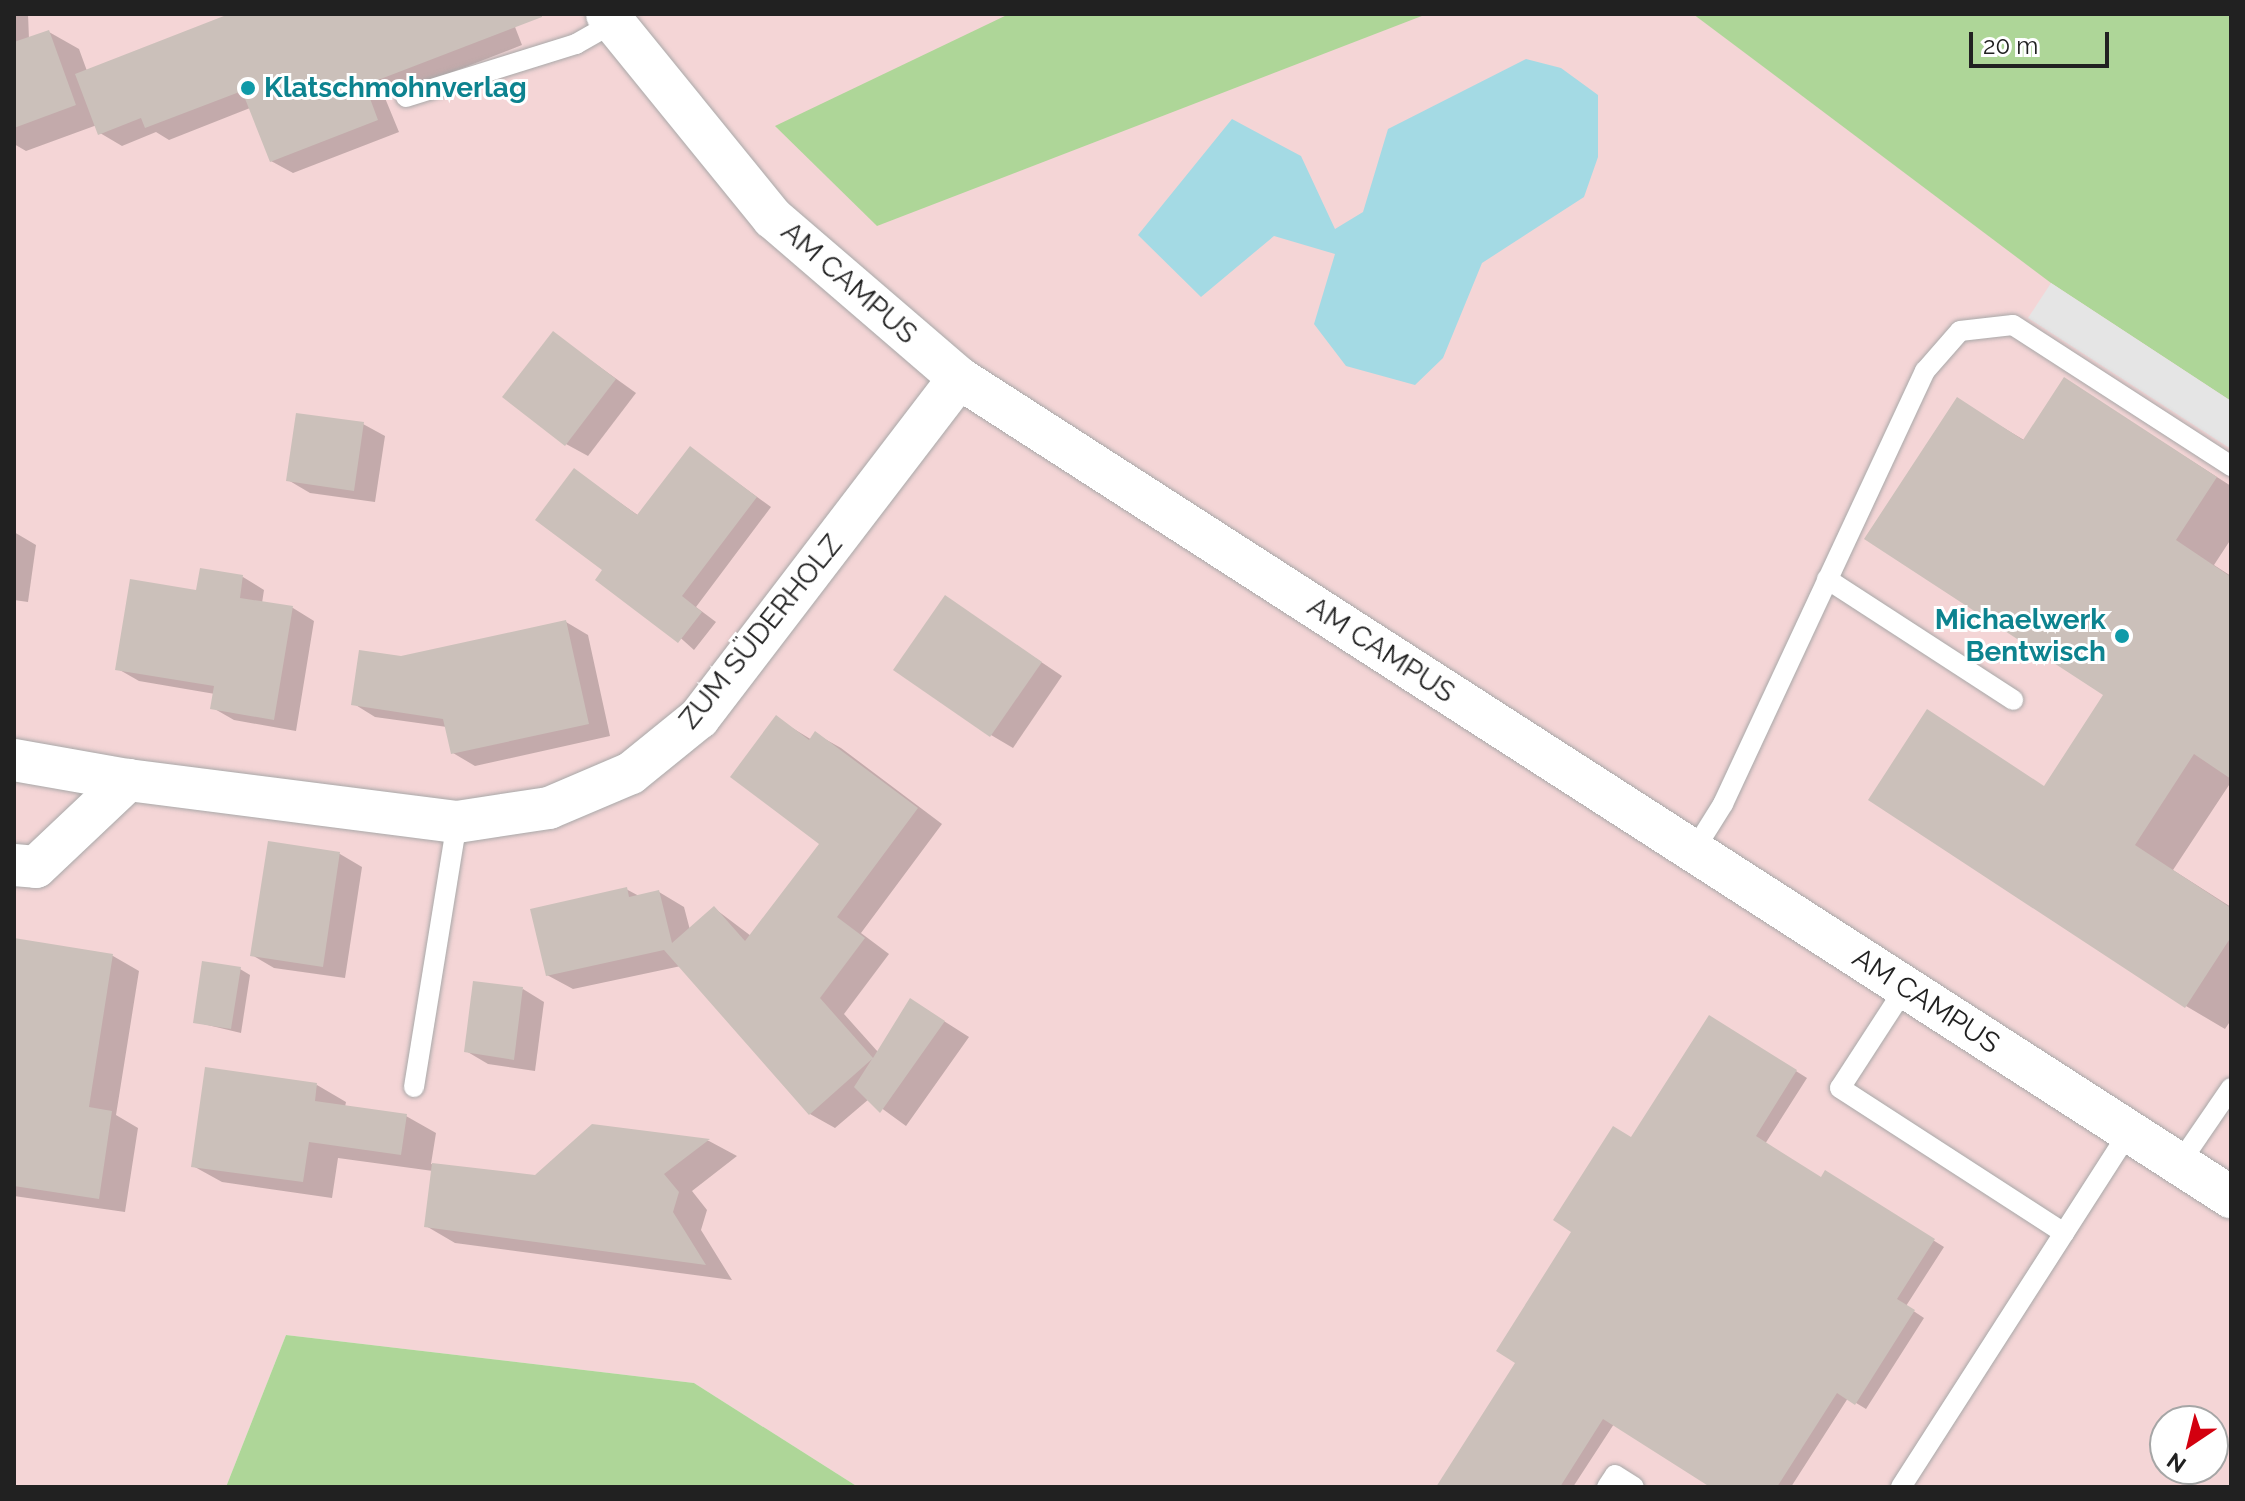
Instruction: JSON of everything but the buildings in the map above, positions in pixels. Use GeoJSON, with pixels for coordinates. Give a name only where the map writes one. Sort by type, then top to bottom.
{"type":"FeatureCollection","features":[{"type":"Feature","properties":{"kind":"street","name":"AM CAMPUS"},"geometry":{"type":"LineString","coordinates":[[610,19],[773,218],[959,378],[2231,1197]]}},
{"type":"Feature","properties":{"kind":"street","name":"ZUM SÜDERHOLZ"},"geometry":{"type":"LineString","coordinates":[[14,760],[128,780],[457,822],[549,808],[617,779],[699,718],[959,378]]}},
{"type":"Feature","properties":{"kind":"street"},"geometry":{"type":"LineString","coordinates":[[14,865],[36,867],[128,780]]}},
{"type":"Feature","properties":{"kind":"lane"},"geometry":{"type":"LineString","coordinates":[[406,97],[576,44],[610,19]]}},
{"type":"Feature","properties":{"kind":"lane"},"geometry":{"type":"LineString","coordinates":[[1693,852],[1723,804],[1925,371],[1960,331],[2013,325],[2231,466]]}},
{"type":"Feature","properties":{"kind":"lane"},"geometry":{"type":"LineString","coordinates":[[1827,579],[2013,700]]}},
{"type":"Feature","properties":{"kind":"lane"},"geometry":{"type":"LineString","coordinates":[[414,1087],[457,822]]}},
{"type":"Feature","properties":{"kind":"lane"},"geometry":{"type":"LineString","coordinates":[[1905,988],[1840,1088],[2064,1233]]}},
{"type":"Feature","properties":{"kind":"lane"},"geometry":{"type":"LineString","coordinates":[[2179,1164],[2231,1088]]}},
{"type":"Feature","properties":{"kind":"lane"},"geometry":{"type":"LineString","coordinates":[[1901,1487],[2129,1132]]}},
{"type":"Feature","properties":{"kind":"lane"},"geometry":{"type":"LineString","coordinates":[[1607,1487],[1615,1475],[1634,1487]]}},
{"type":"Feature","properties":{"kind":"shaded area"},"geometry":{"type":"Polygon","coordinates":[[[14,14],[2231,14],[2231,1487],[858,1487],[694,1383],[286,1335],[226,1487],[14,1487],[14,14]]]}},
{"type":"Feature","properties":{"kind":"shaded area"},"geometry":{"type":"Polygon","coordinates":[[[2051,283],[2231,401],[2231,449],[2028,318],[2051,283]]]}},
{"type":"Feature","properties":{"kind":"green space"},"geometry":{"type":"Polygon","coordinates":[[[1009,14],[1427,14],[877,226],[775,126],[1009,14]]]}},
{"type":"Feature","properties":{"kind":"green space"},"geometry":{"type":"Polygon","coordinates":[[[1693,14],[2231,14],[2231,401],[2051,283],[1693,14]]]}},
{"type":"Feature","properties":{"kind":"green space"},"geometry":{"type":"Polygon","coordinates":[[[286,1335],[694,1383],[858,1487],[226,1487],[286,1335]]]}},
{"type":"Feature","properties":{"kind":"water"},"geometry":{"type":"Polygon","coordinates":[[[1526,59],[1561,68],[1598,95],[1598,157],[1584,197],[1482,263],[1443,358],[1415,385],[1346,366],[1314,324],[1335,254],[1274,236],[1201,297],[1138,235],[1232,119],[1301,156],[1335,229],[1363,212],[1388,129],[1526,59]]]}},
{"type":"Feature","properties":{"kind":"place","name":"Klatschmohnverlag"},"geometry":{"type":"Point","coordinates":[248,88]}},
{"type":"Feature","properties":{"kind":"place","name":"Michaelwerk Bentwisch"},"geometry":{"type":"Point","coordinates":[2122,636]}}]}
